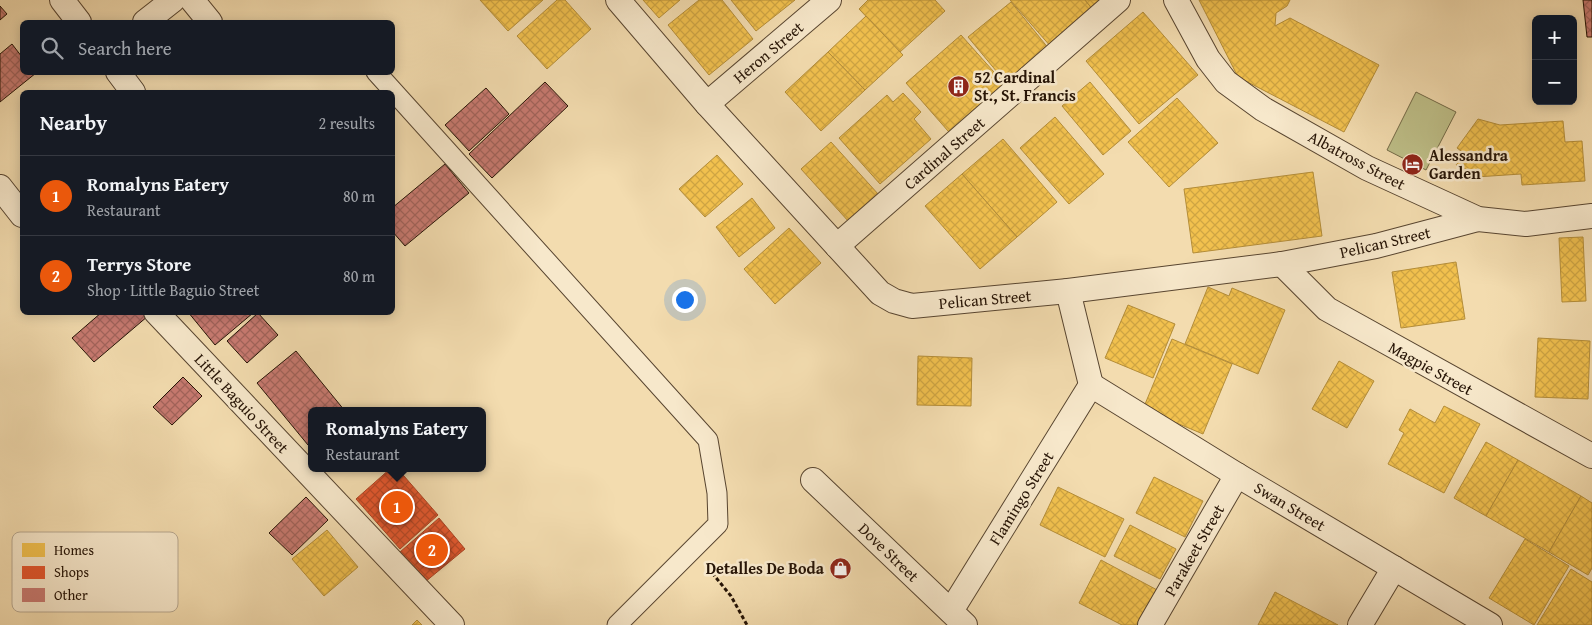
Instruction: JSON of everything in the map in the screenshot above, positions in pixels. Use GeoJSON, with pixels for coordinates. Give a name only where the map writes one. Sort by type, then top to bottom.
{"type":"FeatureCollection","features":[{"type":"Feature","properties":{"kind":"street"},"geometry":{"type":"LineString","coordinates":[[62,0],[77,20]]}},
{"type":"Feature","properties":{"kind":"street"},"geometry":{"type":"LineString","coordinates":[[148,20],[173,0]]}},
{"type":"Feature","properties":{"kind":"street"},"geometry":{"type":"LineString","coordinates":[[192,0],[208,20]]}},
{"type":"Feature","properties":{"kind":"street","name":"Pelican Street"},"geometry":{"type":"LineString","coordinates":[[618,0],[707,104],[880,293],[894,301],[912,306],[1068,291],[1282,264],[1376,246],[1478,219]]}},
{"type":"Feature","properties":{"kind":"street","name":"Heron Street"},"geometry":{"type":"LineString","coordinates":[[707,104],[829,0]]}},
{"type":"Feature","properties":{"kind":"street","name":"Cardinal Street"},"geometry":{"type":"LineString","coordinates":[[837,246],[1118,0]]}},
{"type":"Feature","properties":{"kind":"street","name":"Albatross Street"},"geometry":{"type":"LineString","coordinates":[[1176,0],[1208,59],[1226,82],[1263,109],[1367,168],[1478,219],[1526,224],[1592,216]]}},
{"type":"Feature","properties":{"kind":"street"},"geometry":{"type":"LineString","coordinates":[[120,75],[132,90]]}},
{"type":"Feature","properties":{"kind":"street"},"geometry":{"type":"LineString","coordinates":[[379,75],[392,90]]}},
{"type":"Feature","properties":{"kind":"street"},"geometry":{"type":"LineString","coordinates":[[395,93],[708,440],[717,493],[718,524],[618,625]]}},
{"type":"Feature","properties":{"kind":"street"},"geometry":{"type":"LineString","coordinates":[[0,187],[20,212]]}},
{"type":"Feature","properties":{"kind":"street","name":"Magpie Street"},"geometry":{"type":"LineString","coordinates":[[1282,264],[1327,309],[1335,314],[1592,456]]}},
{"type":"Feature","properties":{"kind":"street"},"geometry":{"type":"LineString","coordinates":[[1068,291],[1091,385]]}},
{"type":"Feature","properties":{"kind":"street","name":"Little Baguio Street"},"geometry":{"type":"LineString","coordinates":[[159,315],[452,625]]}},
{"type":"Feature","properties":{"kind":"street","name":"Swan Street"},"geometry":{"type":"LineString","coordinates":[[1091,385],[1237,475],[1490,625]]}},
{"type":"Feature","properties":{"kind":"street","name":"Flamingo Street"},"geometry":{"type":"LineString","coordinates":[[958,618],[1091,385]]}},
{"type":"Feature","properties":{"kind":"street","name":"Parakeet Street"},"geometry":{"type":"LineString","coordinates":[[1150,625],[1237,475]]}},
{"type":"Feature","properties":{"kind":"street","name":"Dove Street"},"geometry":{"type":"LineString","coordinates":[[814,480],[958,618]]}},
{"type":"Feature","properties":{"kind":"street"},"geometry":{"type":"LineString","coordinates":[[1360,625],[1394,568]]}},
{"type":"Feature","properties":{"kind":"path"},"geometry":{"type":"LineString","coordinates":[[694,550],[731,596],[747,625]]}},
{"type":"Feature","properties":{"kind":"green space"},"geometry":{"type":"Polygon","coordinates":[[[1416,92],[1456,112],[1426,170],[1387,150],[1416,92]]]}},
{"type":"Feature","properties":{"kind":"building: Homes"},"geometry":{"type":"Polygon","coordinates":[[[480,0],[543,0],[508,31],[480,0]]]}},
{"type":"Feature","properties":{"kind":"building: Homes"},"geometry":{"type":"Polygon","coordinates":[[[557,0],[565,0],[591,29],[547,69],[517,36],[557,0]]]}},
{"type":"Feature","properties":{"kind":"building: Homes"},"geometry":{"type":"Polygon","coordinates":[[[643,0],[680,0],[659,18],[643,0]]]}},
{"type":"Feature","properties":{"kind":"building: Homes"},"geometry":{"type":"Polygon","coordinates":[[[699,0],[722,0],[753,39],[709,75],[668,25],[699,0]]]}},
{"type":"Feature","properties":{"kind":"building: Homes"},"geometry":{"type":"Polygon","coordinates":[[[731,0],[795,0],[756,31],[731,0]]]}},
{"type":"Feature","properties":{"kind":"building: Homes"},"geometry":{"type":"Polygon","coordinates":[[[868,0],[935,0],[945,11],[900,52],[859,9],[868,0]]]}},
{"type":"Feature","properties":{"kind":"building: Homes"},"geometry":{"type":"Polygon","coordinates":[[[1010,0],[1085,0],[1094,11],[1052,48],[1010,0]]]}},
{"type":"Feature","properties":{"kind":"building: Homes"},"geometry":{"type":"Polygon","coordinates":[[[1085,0],[1102,0],[1094,11],[1085,0]]]}},
{"type":"Feature","properties":{"kind":"building: Homes"},"geometry":{"type":"Polygon","coordinates":[[[1199,0],[1290,0],[1287,6],[1276,13],[1275,26],[1290,18],[1379,65],[1344,132],[1238,77],[1199,0]]]}},
{"type":"Feature","properties":{"kind":"building: Homes"},"geometry":{"type":"Polygon","coordinates":[[[1011,2],[1049,49],[1007,84],[968,37],[1011,2]]]}},
{"type":"Feature","properties":{"kind":"building: Homes"},"geometry":{"type":"Polygon","coordinates":[[[1143,12],[1198,75],[1139,124],[1086,61],[1143,12]]]}},
{"type":"Feature","properties":{"kind":"building: Homes"},"geometry":{"type":"Polygon","coordinates":[[[866,16],[903,55],[865,90],[828,52],[866,16]]]}},
{"type":"Feature","properties":{"kind":"building: Homes","name":"52 Cardinal St., St. Francis"},"geometry":{"type":"Polygon","coordinates":[[[961,35],[1010,90],[955,139],[906,83],[961,35]]]}},
{"type":"Feature","properties":{"kind":"building: Homes"},"geometry":{"type":"Polygon","coordinates":[[[828,52],[865,90],[821,131],[785,92],[828,52]]]}},
{"type":"Feature","properties":{"kind":"building: Homes"},"geometry":{"type":"Polygon","coordinates":[[[1090,82],[1131,131],[1103,155],[1062,106],[1090,82]]]}},
{"type":"Feature","properties":{"kind":"building: Homes"},"geometry":{"type":"Polygon","coordinates":[[[903,93],[921,112],[914,119],[931,139],[880,184],[839,138],[887,95],[893,102],[903,93]]]}},
{"type":"Feature","properties":{"kind":"building: Homes"},"geometry":{"type":"Polygon","coordinates":[[[1177,98],[1218,143],[1169,187],[1128,142],[1177,98]]]}},
{"type":"Feature","properties":{"kind":"building: Homes"},"geometry":{"type":"Polygon","coordinates":[[[1055,117],[1104,174],[1069,204],[1020,148],[1055,117]]]}},
{"type":"Feature","properties":{"kind":"building: Homes"},"geometry":{"type":"Polygon","coordinates":[[[1478,119],[1500,125],[1563,121],[1565,142],[1582,141],[1585,181],[1522,185],[1521,174],[1476,177],[1475,173],[1456,165],[1465,154],[1457,148],[1478,119]]]}},
{"type":"Feature","properties":{"kind":"building: Homes"},"geometry":{"type":"Polygon","coordinates":[[[1003,139],[1057,202],[1017,237],[962,174],[1003,139]]]}},
{"type":"Feature","properties":{"kind":"building: Homes"},"geometry":{"type":"Polygon","coordinates":[[[831,142],[879,195],[849,222],[801,169],[831,142]]]}},
{"type":"Feature","properties":{"kind":"building: Homes"},"geometry":{"type":"Polygon","coordinates":[[[717,155],[743,184],[705,217],[679,189],[717,155]]]}},
{"type":"Feature","properties":{"kind":"building: Homes"},"geometry":{"type":"Polygon","coordinates":[[[1313,172],[1322,236],[1193,253],[1184,189],[1313,172]]]}},
{"type":"Feature","properties":{"kind":"building: Homes"},"geometry":{"type":"Polygon","coordinates":[[[962,174],[1017,237],[980,269],[925,206],[962,174]]]}},
{"type":"Feature","properties":{"kind":"building: Homes"},"geometry":{"type":"Polygon","coordinates":[[[752,198],[775,228],[739,257],[716,227],[752,198]]]}},
{"type":"Feature","properties":{"kind":"building: Homes"},"geometry":{"type":"Polygon","coordinates":[[[789,228],[821,263],[775,304],[744,269],[789,228]]]}},
{"type":"Feature","properties":{"kind":"building: Homes"},"geometry":{"type":"Polygon","coordinates":[[[1583,237],[1586,301],[1562,302],[1559,238],[1583,237]]]}},
{"type":"Feature","properties":{"kind":"building: Homes"},"geometry":{"type":"Polygon","coordinates":[[[1456,262],[1465,319],[1401,328],[1392,272],[1456,262]]]}},
{"type":"Feature","properties":{"kind":"building: Homes"},"geometry":{"type":"Polygon","coordinates":[[[1208,287],[1229,296],[1232,288],[1285,310],[1258,374],[1185,344],[1208,287]]]}},
{"type":"Feature","properties":{"kind":"building: Homes"},"geometry":{"type":"Polygon","coordinates":[[[1128,305],[1175,324],[1153,378],[1105,358],[1128,305]]]}},
{"type":"Feature","properties":{"kind":"building: Homes"},"geometry":{"type":"Polygon","coordinates":[[[1538,338],[1590,341],[1588,399],[1535,397],[1538,338]]]}},
{"type":"Feature","properties":{"kind":"building: Homes"},"geometry":{"type":"Polygon","coordinates":[[[1172,339],[1232,364],[1203,434],[1143,409],[1172,339]]]}},
{"type":"Feature","properties":{"kind":"building: Homes"},"geometry":{"type":"Polygon","coordinates":[[[918,356],[972,358],[971,406],[917,405],[918,356]]]}},
{"type":"Feature","properties":{"kind":"building: Homes"},"geometry":{"type":"Polygon","coordinates":[[[1339,361],[1374,381],[1347,428],[1312,409],[1339,361]]]}},
{"type":"Feature","properties":{"kind":"building: Homes"},"geometry":{"type":"Polygon","coordinates":[[[1444,406],[1480,424],[1444,493],[1388,464],[1404,433],[1399,430],[1410,409],[1435,423],[1444,406]]]}},
{"type":"Feature","properties":{"kind":"building: Homes"},"geometry":{"type":"Polygon","coordinates":[[[1486,442],[1518,460],[1486,516],[1454,498],[1486,442]]]}},
{"type":"Feature","properties":{"kind":"building: Homes"},"geometry":{"type":"Polygon","coordinates":[[[1518,460],[1581,496],[1549,552],[1486,516],[1518,460]]]}},
{"type":"Feature","properties":{"kind":"building: Homes"},"geometry":{"type":"Polygon","coordinates":[[[1154,477],[1203,501],[1185,537],[1136,513],[1154,477]]]}},
{"type":"Feature","properties":{"kind":"building: Homes"},"geometry":{"type":"Polygon","coordinates":[[[1058,487],[1124,519],[1105,557],[1040,525],[1058,487]]]}},
{"type":"Feature","properties":{"kind":"building: Homes"},"geometry":{"type":"Polygon","coordinates":[[[1581,496],[1592,503],[1592,568],[1588,575],[1549,552],[1581,496]]]}},
{"type":"Feature","properties":{"kind":"building: Homes"},"geometry":{"type":"Polygon","coordinates":[[[1130,525],[1176,549],[1160,579],[1114,556],[1130,525]]]}},
{"type":"Feature","properties":{"kind":"building: Homes"},"geometry":{"type":"Polygon","coordinates":[[[327,530],[358,567],[324,596],[292,559],[327,530]]]}},
{"type":"Feature","properties":{"kind":"building: Homes"},"geometry":{"type":"Polygon","coordinates":[[[1525,539],[1569,566],[1534,625],[1489,598],[1525,539]]]}},
{"type":"Feature","properties":{"kind":"building: Homes"},"geometry":{"type":"Polygon","coordinates":[[[1101,560],[1159,591],[1142,625],[1122,625],[1079,603],[1101,560]]]}},
{"type":"Feature","properties":{"kind":"building: Homes"},"geometry":{"type":"Polygon","coordinates":[[[1571,569],[1592,582],[1592,625],[1537,625],[1571,569]]]}},
{"type":"Feature","properties":{"kind":"building: Homes"},"geometry":{"type":"Polygon","coordinates":[[[1275,592],[1338,625],[1258,625],[1275,592]]]}},
{"type":"Feature","properties":{"kind":"building: Homes"},"geometry":{"type":"Polygon","coordinates":[[[417,620],[422,625],[412,625],[417,620]]]}},
{"type":"Feature","properties":{"kind":"building: Shops"},"geometry":{"type":"Polygon","coordinates":[[[386,472],[400,472],[438,515],[400,549],[356,499],[386,472]]]}},
{"type":"Feature","properties":{"kind":"building: Shops"},"geometry":{"type":"Polygon","coordinates":[[[439,518],[465,549],[425,582],[400,552],[439,518]]]}},
{"type":"Feature","properties":{"kind":"building: Other"},"geometry":{"type":"Polygon","coordinates":[[[1583,0],[1592,0],[1592,37],[1587,37],[1583,0]]]}},
{"type":"Feature","properties":{"kind":"building: Other"},"geometry":{"type":"Polygon","coordinates":[[[0,6],[7,14],[0,20],[0,6]]]}},
{"type":"Feature","properties":{"kind":"building: Other"},"geometry":{"type":"Polygon","coordinates":[[[12,44],[20,54],[20,75],[34,75],[0,102],[0,54],[12,44]]]}},
{"type":"Feature","properties":{"kind":"building: Other"},"geometry":{"type":"Polygon","coordinates":[[[545,82],[568,106],[492,178],[469,154],[545,82]]]}},
{"type":"Feature","properties":{"kind":"building: Other"},"geometry":{"type":"Polygon","coordinates":[[[486,88],[509,114],[469,151],[445,125],[486,88]]]}},
{"type":"Feature","properties":{"kind":"building: Other"},"geometry":{"type":"Polygon","coordinates":[[[445,164],[469,193],[405,246],[395,234],[395,206],[445,164]]]}},
{"type":"Feature","properties":{"kind":"building: Other"},"geometry":{"type":"Polygon","coordinates":[[[99,315],[148,316],[94,362],[72,338],[99,315]]]}},
{"type":"Feature","properties":{"kind":"building: Other"},"geometry":{"type":"Polygon","coordinates":[[[190,315],[251,315],[215,345],[190,315]]]}},
{"type":"Feature","properties":{"kind":"building: Other"},"geometry":{"type":"Polygon","coordinates":[[[256,315],[260,315],[278,335],[247,363],[227,341],[256,315]]]}},
{"type":"Feature","properties":{"kind":"building: Other"},"geometry":{"type":"Polygon","coordinates":[[[296,351],[342,407],[308,407],[308,445],[257,383],[296,351]]]}},
{"type":"Feature","properties":{"kind":"building: Other"},"geometry":{"type":"Polygon","coordinates":[[[183,377],[202,396],[172,425],[153,407],[183,377]]]}},
{"type":"Feature","properties":{"kind":"building: Other"},"geometry":{"type":"Polygon","coordinates":[[[306,497],[328,520],[292,555],[269,533],[306,497]]]}},
{"type":"Feature","properties":{"kind":"place","name":"52 Cardinal St., St. Francis"},"geometry":{"type":"Point","coordinates":[958,86]}},
{"type":"Feature","properties":{"kind":"place","name":"Alessandra Garden"},"geometry":{"type":"Point","coordinates":[1413,164]}},
{"type":"Feature","properties":{"kind":"place","name":"Romalyns Eatery"},"geometry":{"type":"Point","coordinates":[397,507]}},
{"type":"Feature","properties":{"kind":"place","name":"Terrys Store"},"geometry":{"type":"Point","coordinates":[432,550]}},
{"type":"Feature","properties":{"kind":"place","name":"Detalles De Boda"},"geometry":{"type":"Point","coordinates":[840,568]}}]}
